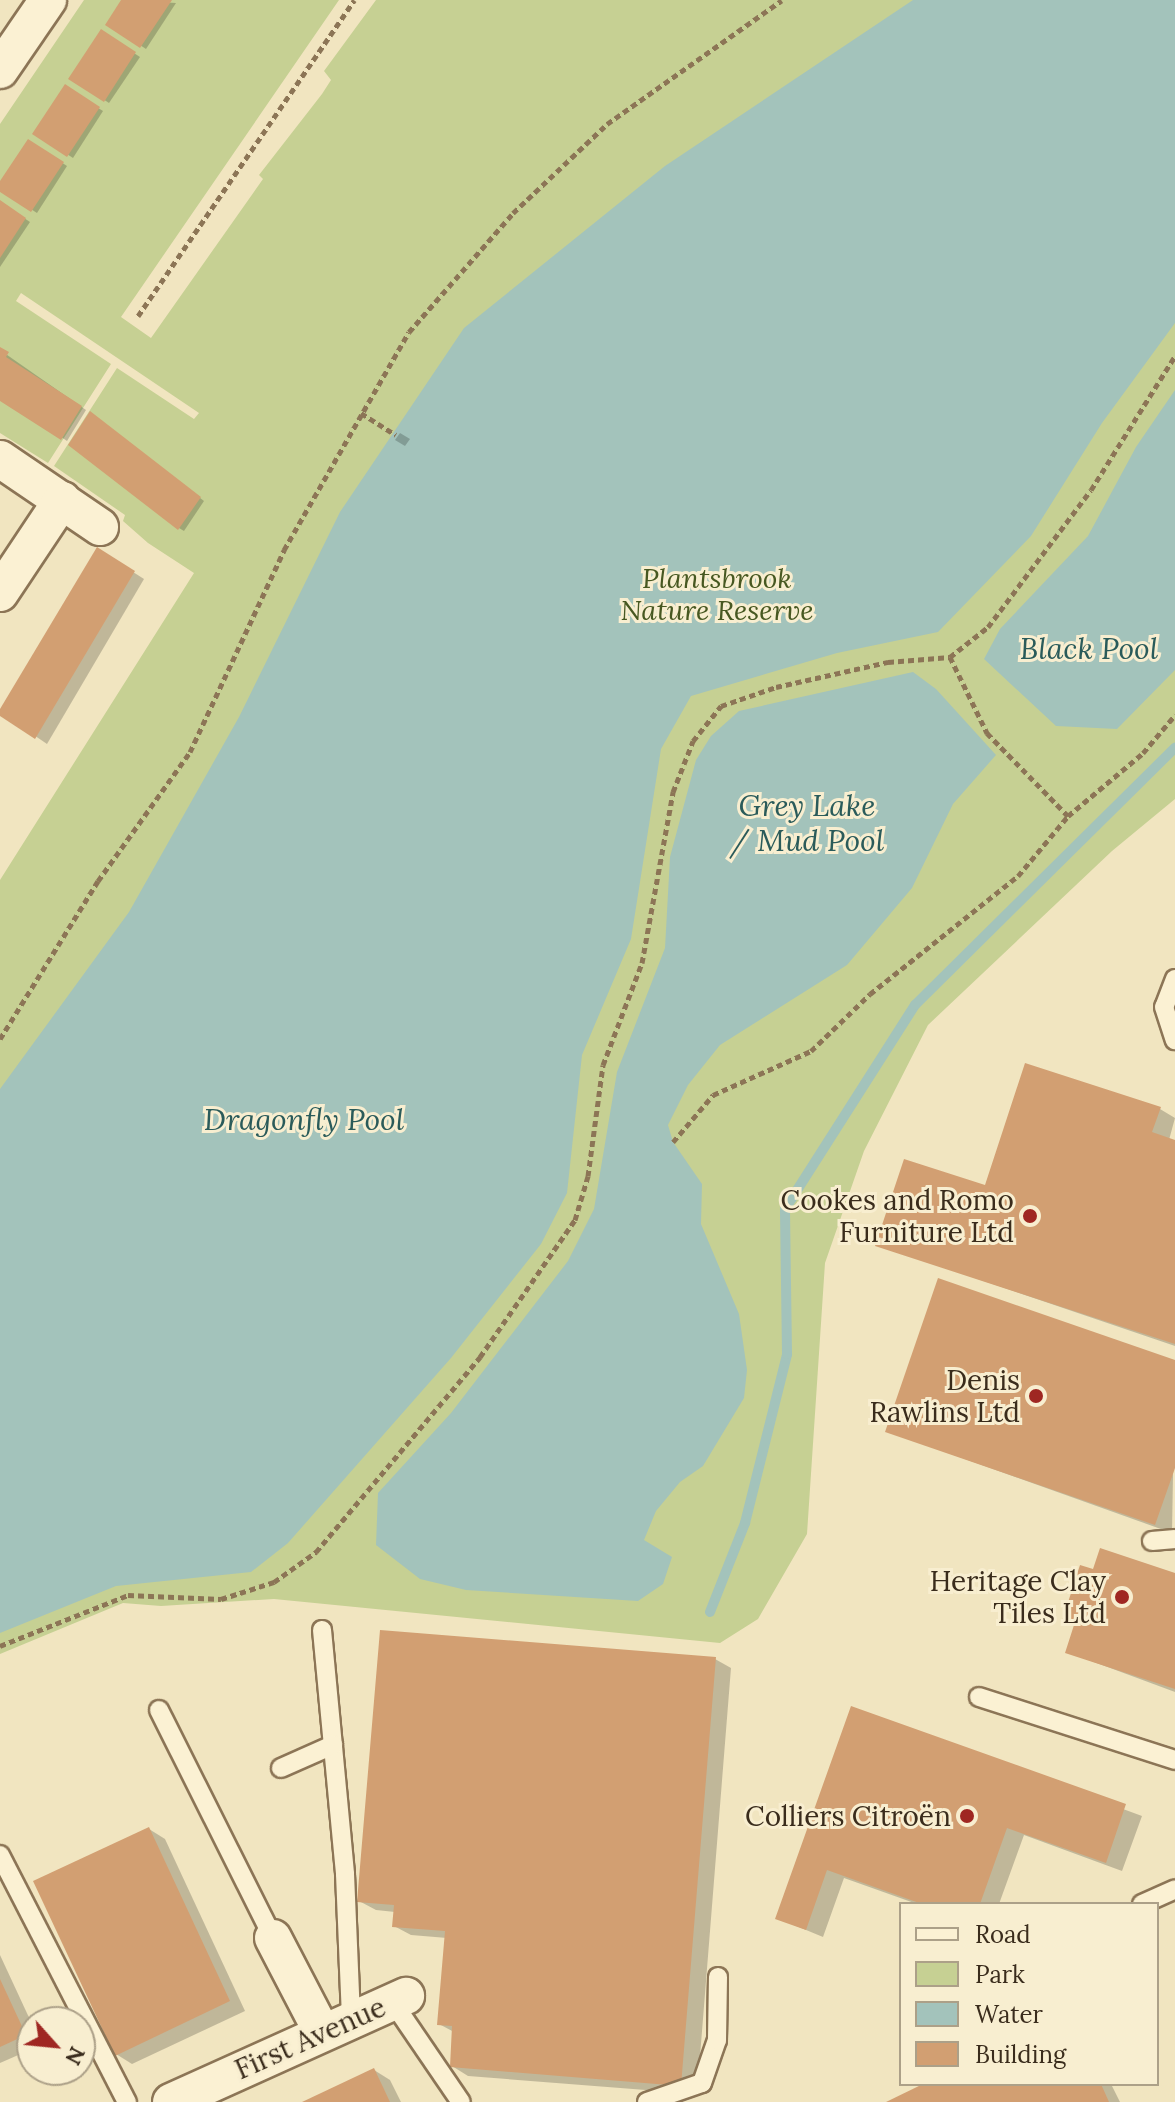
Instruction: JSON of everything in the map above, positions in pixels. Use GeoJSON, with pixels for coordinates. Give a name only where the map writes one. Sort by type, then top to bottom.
{"type":"FeatureCollection","features":[{"type":"Feature","properties":{"kind":"street"},"geometry":{"type":"LineString","coordinates":[[0,70],[48,0]]}},
{"type":"Feature","properties":{"kind":"street"},"geometry":{"type":"LineString","coordinates":[[0,459],[100,527]]}},
{"type":"Feature","properties":{"kind":"street"},"geometry":{"type":"LineString","coordinates":[[0,593],[62,500]]}},
{"type":"Feature","properties":{"kind":"street"},"geometry":{"type":"LineString","coordinates":[[273,1938],[336,2025]]}},
{"type":"Feature","properties":{"kind":"street","name":"First Avenue"},"geometry":{"type":"LineString","coordinates":[[171,2102],[399,1998]]}},
{"type":"Feature","properties":{"kind":"lane"},"geometry":{"type":"LineString","coordinates":[[1175,979],[1164,1007],[1175,1040]]}},
{"type":"Feature","properties":{"kind":"lane"},"geometry":{"type":"LineString","coordinates":[[1152,1541],[1175,1539]]}},
{"type":"Feature","properties":{"kind":"lane"},"geometry":{"type":"LineString","coordinates":[[322,1630],[333,1745],[336,2025]]}},
{"type":"Feature","properties":{"kind":"lane"},"geometry":{"type":"LineString","coordinates":[[979,1697],[1175,1760]]}},
{"type":"Feature","properties":{"kind":"lane"},"geometry":{"type":"LineString","coordinates":[[159,1710],[273,1938]]}},
{"type":"Feature","properties":{"kind":"lane"},"geometry":{"type":"LineString","coordinates":[[281,1768],[333,1745]]}},
{"type":"Feature","properties":{"kind":"lane"},"geometry":{"type":"LineString","coordinates":[[0,1855],[127,2102]]}},
{"type":"Feature","properties":{"kind":"lane"},"geometry":{"type":"LineString","coordinates":[[1146,1902],[1175,1889]]}},
{"type":"Feature","properties":{"kind":"lane"},"geometry":{"type":"LineString","coordinates":[[647,2102],[702,2083],[717,2040],[718,1977]]}},
{"type":"Feature","properties":{"kind":"lane"},"geometry":{"type":"LineString","coordinates":[[399,1998],[461,2102]]}},
{"type":"Feature","properties":{"kind":"path"},"geometry":{"type":"LineString","coordinates":[[138,316],[354,0]]}},
{"type":"Feature","properties":{"kind":"path"},"geometry":{"type":"LineString","coordinates":[[0,1039],[98,881],[190,752],[284,550],[409,332],[513,213],[607,124],[782,0]]}},
{"type":"Feature","properties":{"kind":"path"},"geometry":{"type":"LineString","coordinates":[[0,1646],[128,1595],[221,1599],[274,1582],[316,1552],[480,1357],[575,1220],[588,1176],[603,1065],[642,963],[673,792],[693,741],[721,706],[776,687],[888,662],[950,657],[988,627],[1072,515],[1175,356]]}},
{"type":"Feature","properties":{"kind":"path"},"geometry":{"type":"LineString","coordinates":[[361,413],[396,435]]}},
{"type":"Feature","properties":{"kind":"path"},"geometry":{"type":"LineString","coordinates":[[950,657],[987,733],[1068,816]]}},
{"type":"Feature","properties":{"kind":"path"},"geometry":{"type":"LineString","coordinates":[[673,1142],[713,1095],[811,1051],[870,994],[1018,876],[1068,816],[1143,753],[1175,715]]}},
{"type":"Feature","properties":{"kind":"green space","name":"Plantsbrook Nature Reserve"},"geometry":{"type":"Polygon","coordinates":[[[84,0],[339,0],[121,317],[151,338],[263,179],[259,175],[322,94],[331,80],[324,71],[376,0],[1175,0],[1175,799],[1112,851],[928,1025],[864,1151],[825,1263],[807,1534],[758,1619],[720,1643],[274,1599],[161,1606],[123,1603],[0,1654],[0,880],[194,573],[148,543],[123,521],[125,515],[54,466],[117,368],[194,419],[199,413],[21,293],[16,301],[111,364],[48,463],[0,433],[0,124],[84,0]]]}},
{"type":"Feature","properties":{"kind":"water","name":"Dragonfly Pool"},"geometry":{"type":"Polygon","coordinates":[[[913,0],[1175,0],[1175,323],[1102,423],[1031,536],[938,632],[837,653],[691,696],[661,749],[631,939],[582,1055],[567,1193],[541,1244],[451,1358],[288,1543],[251,1572],[116,1586],[0,1633],[0,1089],[129,912],[239,717],[340,512],[464,328],[665,166],[913,0]]]}},
{"type":"Feature","properties":{"kind":"water","name":"Black Pool"},"geometry":{"type":"Polygon","coordinates":[[[1175,390],[1175,670],[1117,729],[1056,726],[984,659],[1000,629],[1088,536],[1136,447],[1175,390]]]}},
{"type":"Feature","properties":{"kind":"water","name":"Grey Lake / Mud Pool"},"geometry":{"type":"Polygon","coordinates":[[[913,672],[936,689],[996,755],[953,804],[912,888],[847,965],[720,1045],[688,1085],[668,1125],[673,1142],[702,1184],[701,1224],[739,1314],[747,1370],[744,1398],[703,1466],[680,1482],[656,1511],[644,1540],[672,1557],[663,1584],[638,1601],[466,1590],[420,1579],[376,1545],[378,1493],[451,1413],[568,1261],[594,1209],[617,1072],[665,948],[670,857],[696,760],[711,736],[739,711],[913,672]]]}},
{"type":"Feature","properties":{"kind":"building"},"geometry":{"type":"Polygon","coordinates":[[[121,0],[172,0],[140,48],[105,25],[121,0]]]}},
{"type":"Feature","properties":{"kind":"building"},"geometry":{"type":"Polygon","coordinates":[[[101,29],[136,52],[104,102],[68,79],[101,29]]]}},
{"type":"Feature","properties":{"kind":"building"},"geometry":{"type":"Polygon","coordinates":[[[65,84],[100,107],[67,157],[32,134],[65,84]]]}},
{"type":"Feature","properties":{"kind":"building"},"geometry":{"type":"Polygon","coordinates":[[[28,139],[64,162],[31,212],[0,192],[0,181],[28,139]]]}},
{"type":"Feature","properties":{"kind":"building"},"geometry":{"type":"Polygon","coordinates":[[[0,200],[26,218],[0,258],[0,200]]]}},
{"type":"Feature","properties":{"kind":"building"},"geometry":{"type":"Polygon","coordinates":[[[0,347],[9,352],[6,357],[82,406],[61,440],[0,401],[0,347]]]}},
{"type":"Feature","properties":{"kind":"building"},"geometry":{"type":"Polygon","coordinates":[[[90,411],[201,497],[178,530],[68,445],[90,411]]]}},
{"type":"Feature","properties":{"kind":"building"},"geometry":{"type":"Polygon","coordinates":[[[97,547],[135,571],[35,739],[0,716],[0,709],[97,547]]]}},
{"type":"Feature","properties":{"kind":"building","name":"Cookes and Romo Furniture Ltd"},"geometry":{"type":"Polygon","coordinates":[[[1025,1063],[1161,1107],[1152,1132],[1175,1140],[1175,1344],[875,1246],[904,1159],[985,1185],[1025,1063]]]}},
{"type":"Feature","properties":{"kind":"building","name":"Denis Rawlins Ltd"},"geometry":{"type":"Polygon","coordinates":[[[938,1278],[1175,1360],[1175,1468],[1155,1525],[885,1432],[938,1278]]]}},
{"type":"Feature","properties":{"kind":"building","name":"Heritage Clay Tiles Ltd"},"geometry":{"type":"Polygon","coordinates":[[[1100,1548],[1175,1573],[1175,1689],[1065,1653],[1074,1625],[1062,1621],[1080,1565],[1093,1569],[1100,1548]]]}},
{"type":"Feature","properties":{"kind":"building"},"geometry":{"type":"Polygon","coordinates":[[[380,1630],[716,1657],[681,2086],[450,2067],[452,2026],[437,2025],[445,1931],[392,1927],[394,1905],[357,1902],[380,1630]]]}},
{"type":"Feature","properties":{"kind":"building","name":"Colliers Citroën"},"geometry":{"type":"Polygon","coordinates":[[[851,1706],[1126,1804],[1106,1863],[1007,1828],[981,1902],[916,1902],[827,1870],[806,1930],[775,1919],[851,1706]]]}},
{"type":"Feature","properties":{"kind":"building"},"geometry":{"type":"Polygon","coordinates":[[[149,1827],[230,2001],[115,2056],[96,2015],[96,2006],[92,2006],[33,1881],[149,1827]]]}},
{"type":"Feature","properties":{"kind":"building"},"geometry":{"type":"Polygon","coordinates":[[[0,1979],[16,2013],[16,2040],[0,2047],[0,1979]]]}},
{"type":"Feature","properties":{"kind":"building"},"geometry":{"type":"Polygon","coordinates":[[[374,2068],[390,2102],[302,2102],[374,2068]]]}},
{"type":"Feature","properties":{"kind":"building"},"geometry":{"type":"Polygon","coordinates":[[[919,2086],[1102,2086],[1109,2102],[886,2102],[919,2086]]]}},
{"type":"Feature","properties":{"kind":"waterway"},"geometry":{"type":"LineString","coordinates":[[710,1612],[745,1523],[787,1354],[785,1209],[915,1005],[1175,748]]}},
{"type":"Feature","properties":{"kind":"place","name":"Cookes and Romo Furniture Ltd"},"geometry":{"type":"Point","coordinates":[1030,1216]}},
{"type":"Feature","properties":{"kind":"place","name":"Denis Rawlins Ltd"},"geometry":{"type":"Point","coordinates":[1036,1396]}},
{"type":"Feature","properties":{"kind":"place","name":"Heritage Clay Tiles Ltd"},"geometry":{"type":"Point","coordinates":[1122,1597]}},
{"type":"Feature","properties":{"kind":"place","name":"Colliers Citroën"},"geometry":{"type":"Point","coordinates":[967,1816]}}]}
